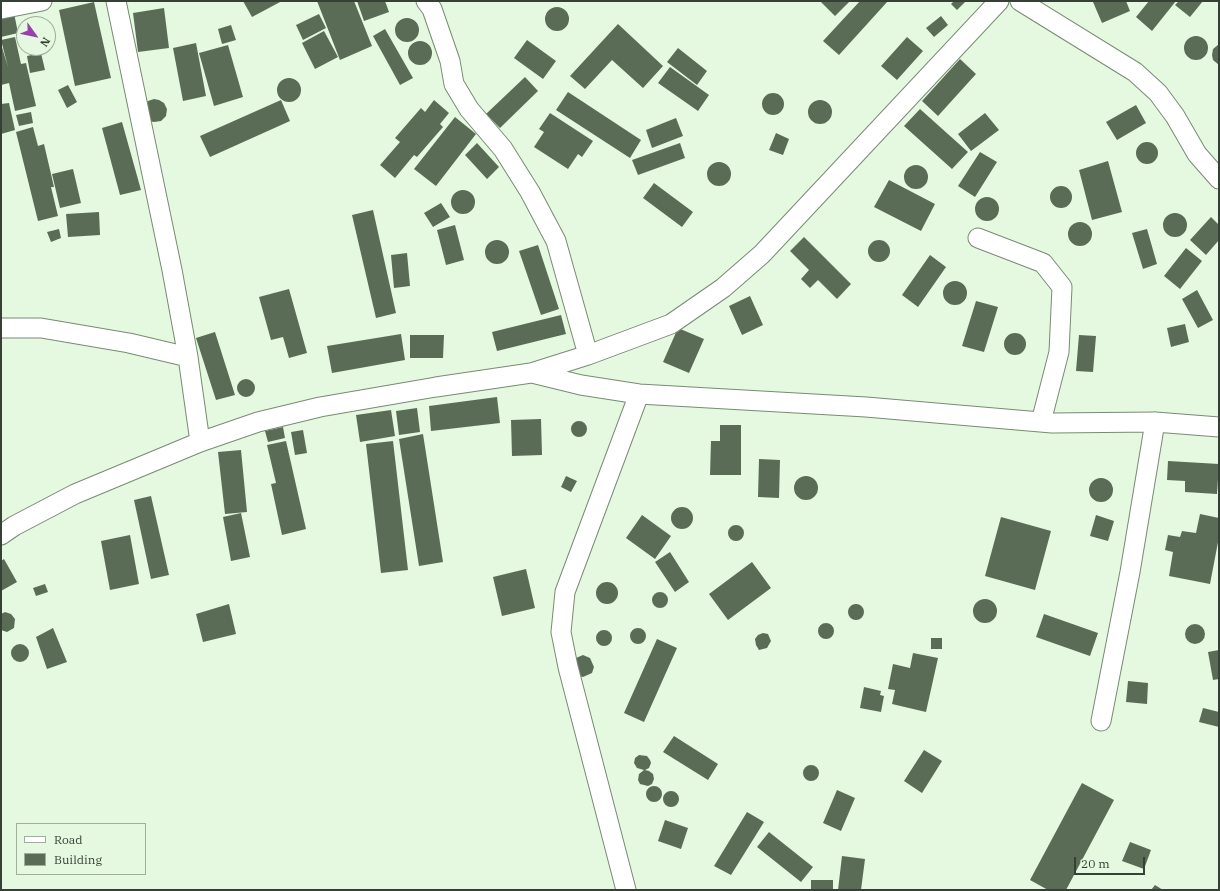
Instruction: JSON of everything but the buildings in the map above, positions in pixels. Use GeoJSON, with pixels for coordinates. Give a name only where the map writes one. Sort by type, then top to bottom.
{"type":"FeatureCollection","features":[{"type":"Feature","properties":{"kind":"street"},"geometry":{"type":"LineString","coordinates":[[1,9],[42,1]]}},
{"type":"Feature","properties":{"kind":"street"},"geometry":{"type":"LineString","coordinates":[[116,1],[172,270],[188,357],[200,442]]}},
{"type":"Feature","properties":{"kind":"street"},"geometry":{"type":"LineString","coordinates":[[426,1],[432,8],[450,62],[454,84],[469,109],[503,149],[530,192],[556,241],[588,355]]}},
{"type":"Feature","properties":{"kind":"street"},"geometry":{"type":"LineString","coordinates":[[1,535],[14,526],[75,494],[200,442],[258,422],[320,407],[436,387],[531,373],[588,355],[671,324],[723,288],[762,254],[999,1]]}},
{"type":"Feature","properties":{"kind":"street"},"geometry":{"type":"LineString","coordinates":[[1020,1],[1135,72],[1158,93],[1197,154],[1219,179]]}},
{"type":"Feature","properties":{"kind":"street"},"geometry":{"type":"LineString","coordinates":[[978,238],[1043,263],[1062,287],[1059,352],[1042,422]]}},
{"type":"Feature","properties":{"kind":"street"},"geometry":{"type":"LineString","coordinates":[[1,328],[41,328],[129,343],[188,357]]}},
{"type":"Feature","properties":{"kind":"street"},"geometry":{"type":"LineString","coordinates":[[531,373],[582,385],[639,394],[866,407],[1042,422],[1155,422],[1219,427]]}},
{"type":"Feature","properties":{"kind":"street"},"geometry":{"type":"LineString","coordinates":[[626,890],[568,667],[561,632],[565,592],[639,394]]}},
{"type":"Feature","properties":{"kind":"street"},"geometry":{"type":"LineString","coordinates":[[1101,721],[1130,572],[1155,422]]}}]}
